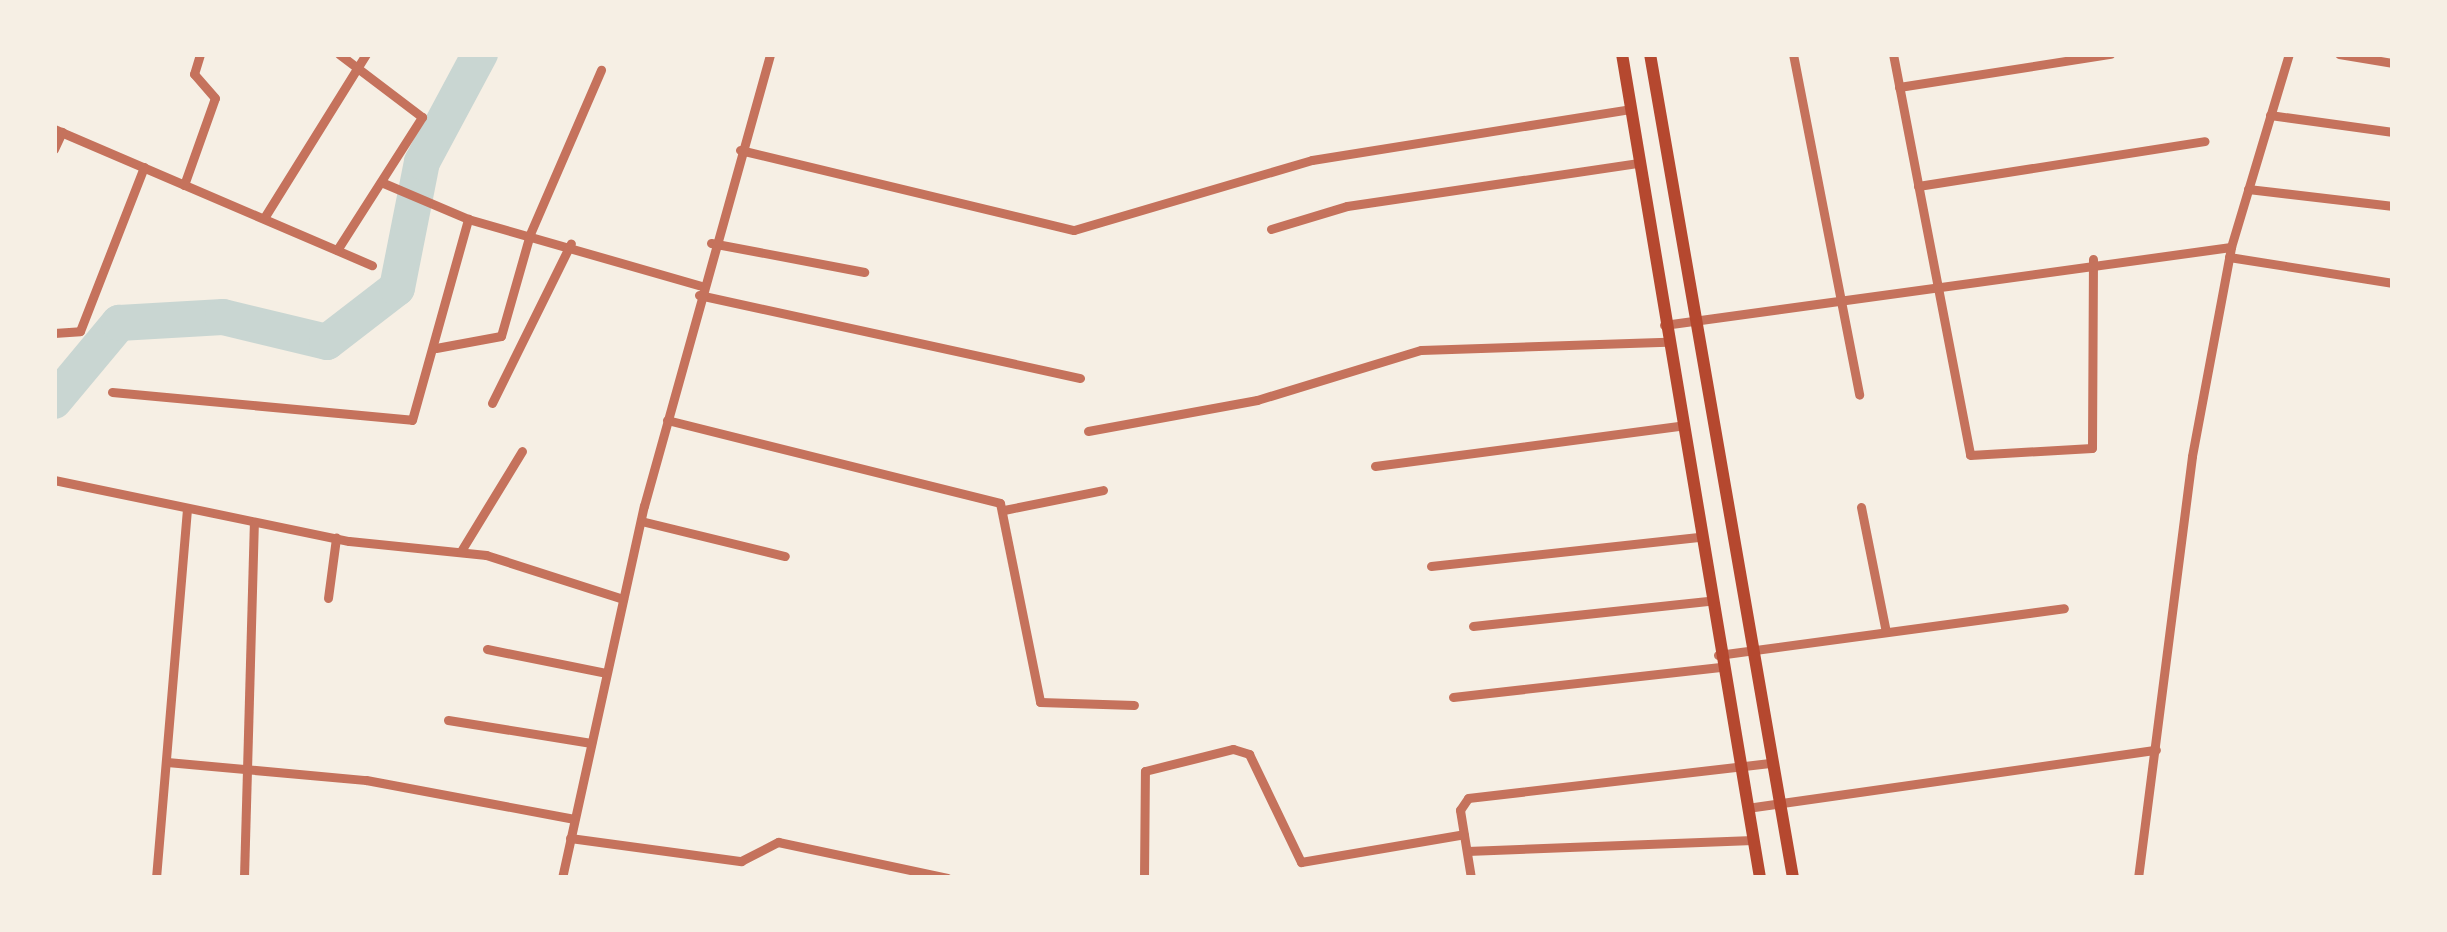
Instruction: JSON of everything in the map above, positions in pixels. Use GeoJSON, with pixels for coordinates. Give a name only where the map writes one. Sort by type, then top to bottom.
{"type":"FeatureCollection","features":[{"type":"Feature","properties":{"kind":"main road"},"geometry":{"type":"LineString","coordinates":[[1622,54],[1708,601],[1760,878]]}},
{"type":"Feature","properties":{"kind":"main road"},"geometry":{"type":"LineString","coordinates":[[1650,54],[1792,878]]}},
{"type":"Feature","properties":{"kind":"street"},"geometry":{"type":"LineString","coordinates":[[184,184],[215,98],[194,74],[200,54]]}},
{"type":"Feature","properties":{"kind":"street"},"geometry":{"type":"LineString","coordinates":[[337,250],[422,117],[338,54]]}},
{"type":"Feature","properties":{"kind":"street"},"geometry":{"type":"LineString","coordinates":[[264,218],[366,54]]}},
{"type":"Feature","properties":{"kind":"street"},"geometry":{"type":"LineString","coordinates":[[562,878],[640,521],[712,243],[770,54]]}},
{"type":"Feature","properties":{"kind":"street"},"geometry":{"type":"LineString","coordinates":[[1793,54],[1844,298],[1859,395]]}},
{"type":"Feature","properties":{"kind":"street"},"geometry":{"type":"LineString","coordinates":[[1893,54],[1963,449],[2075,455],[2094,442],[2092,259]]}},
{"type":"Feature","properties":{"kind":"street"},"geometry":{"type":"LineString","coordinates":[[1899,87],[2110,54]]}},
{"type":"Feature","properties":{"kind":"street"},"geometry":{"type":"LineString","coordinates":[[2138,878],[2230,252],[2289,54]]}},
{"type":"Feature","properties":{"kind":"street"},"geometry":{"type":"LineString","coordinates":[[2338,54],[2393,63]]}},
{"type":"Feature","properties":{"kind":"street"},"geometry":{"type":"LineString","coordinates":[[436,348],[501,336],[530,234],[601,70]]}},
{"type":"Feature","properties":{"kind":"street"},"geometry":{"type":"LineString","coordinates":[[740,150],[1075,230],[1312,160],[1630,109]]}},
{"type":"Feature","properties":{"kind":"street"},"geometry":{"type":"LineString","coordinates":[[2270,115],[2393,132]]}},
{"type":"Feature","properties":{"kind":"street"},"geometry":{"type":"LineString","coordinates":[[54,149],[58,130],[372,265]]}},
{"type":"Feature","properties":{"kind":"street"},"geometry":{"type":"LineString","coordinates":[[1918,186],[2204,141]]}},
{"type":"Feature","properties":{"kind":"street"},"geometry":{"type":"LineString","coordinates":[[1271,229],[1347,206],[1639,163]]}},
{"type":"Feature","properties":{"kind":"street"},"geometry":{"type":"LineString","coordinates":[[54,333],[80,332],[144,167]]}},
{"type":"Feature","properties":{"kind":"street"},"geometry":{"type":"LineString","coordinates":[[382,182],[468,219],[571,243],[700,291],[1080,378]]}},
{"type":"Feature","properties":{"kind":"street"},"geometry":{"type":"LineString","coordinates":[[2248,189],[2393,206]]}},
{"type":"Feature","properties":{"kind":"street"},"geometry":{"type":"LineString","coordinates":[[112,392],[412,420],[436,348],[468,219]]}},
{"type":"Feature","properties":{"kind":"street"},"geometry":{"type":"LineString","coordinates":[[492,403],[571,243]]}},
{"type":"Feature","properties":{"kind":"street"},"geometry":{"type":"LineString","coordinates":[[712,243],[864,272]]}},
{"type":"Feature","properties":{"kind":"street"},"geometry":{"type":"LineString","coordinates":[[1664,325],[2092,259],[2230,252],[2393,283]]}},
{"type":"Feature","properties":{"kind":"street"},"geometry":{"type":"LineString","coordinates":[[1088,431],[1257,400],[1420,350],[1667,342]]}},
{"type":"Feature","properties":{"kind":"street"},"geometry":{"type":"LineString","coordinates":[[668,420],[992,498],[1004,510],[1040,702],[1134,705]]}},
{"type":"Feature","properties":{"kind":"street"},"geometry":{"type":"LineString","coordinates":[[1375,466],[1680,426]]}},
{"type":"Feature","properties":{"kind":"street"},"geometry":{"type":"LineString","coordinates":[[461,551],[522,451]]}},
{"type":"Feature","properties":{"kind":"street"},"geometry":{"type":"LineString","coordinates":[[54,480],[254,524],[461,551],[622,599]]}},
{"type":"Feature","properties":{"kind":"street"},"geometry":{"type":"LineString","coordinates":[[1004,510],[1103,490]]}},
{"type":"Feature","properties":{"kind":"street"},"geometry":{"type":"LineString","coordinates":[[1861,507],[1886,632]]}},
{"type":"Feature","properties":{"kind":"street"},"geometry":{"type":"LineString","coordinates":[[156,878],[187,510]]}},
{"type":"Feature","properties":{"kind":"street"},"geometry":{"type":"LineString","coordinates":[[640,521],[785,556]]}},
{"type":"Feature","properties":{"kind":"street"},"geometry":{"type":"LineString","coordinates":[[244,877],[243,772],[254,524]]}},
{"type":"Feature","properties":{"kind":"street"},"geometry":{"type":"LineString","coordinates":[[1431,566],[1698,537]]}},
{"type":"Feature","properties":{"kind":"street"},"geometry":{"type":"LineString","coordinates":[[328,598],[336,538]]}},
{"type":"Feature","properties":{"kind":"street"},"geometry":{"type":"LineString","coordinates":[[1473,626],[1708,601]]}},
{"type":"Feature","properties":{"kind":"street"},"geometry":{"type":"LineString","coordinates":[[1453,697],[2063,608]]}},
{"type":"Feature","properties":{"kind":"street"},"geometry":{"type":"LineString","coordinates":[[487,649],[606,673]]}},
{"type":"Feature","properties":{"kind":"street"},"geometry":{"type":"LineString","coordinates":[[448,721],[591,743]]}},
{"type":"Feature","properties":{"kind":"street"},"geometry":{"type":"LineString","coordinates":[[1144,878],[1144,771],[1233,749],[1249,754],[1301,862],[1464,833]]}},
{"type":"Feature","properties":{"kind":"street"},"geometry":{"type":"LineString","coordinates":[[1747,808],[2156,750]]}},
{"type":"Feature","properties":{"kind":"street"},"geometry":{"type":"LineString","coordinates":[[167,762],[383,782],[574,819]]}},
{"type":"Feature","properties":{"kind":"street"},"geometry":{"type":"LineString","coordinates":[[1472,878],[1464,833],[1468,798],[1772,763]]}},
{"type":"Feature","properties":{"kind":"street"},"geometry":{"type":"LineString","coordinates":[[570,838],[741,861],[788,843],[946,878]]}},
{"type":"Feature","properties":{"kind":"street"},"geometry":{"type":"LineString","coordinates":[[1467,851],[1753,840]]}},
{"type":"Feature","properties":{"kind":"waterway"},"geometry":{"type":"LineString","coordinates":[[54,401],[119,323],[223,317],[327,342],[397,288],[422,162],[480,54]]}}]}
